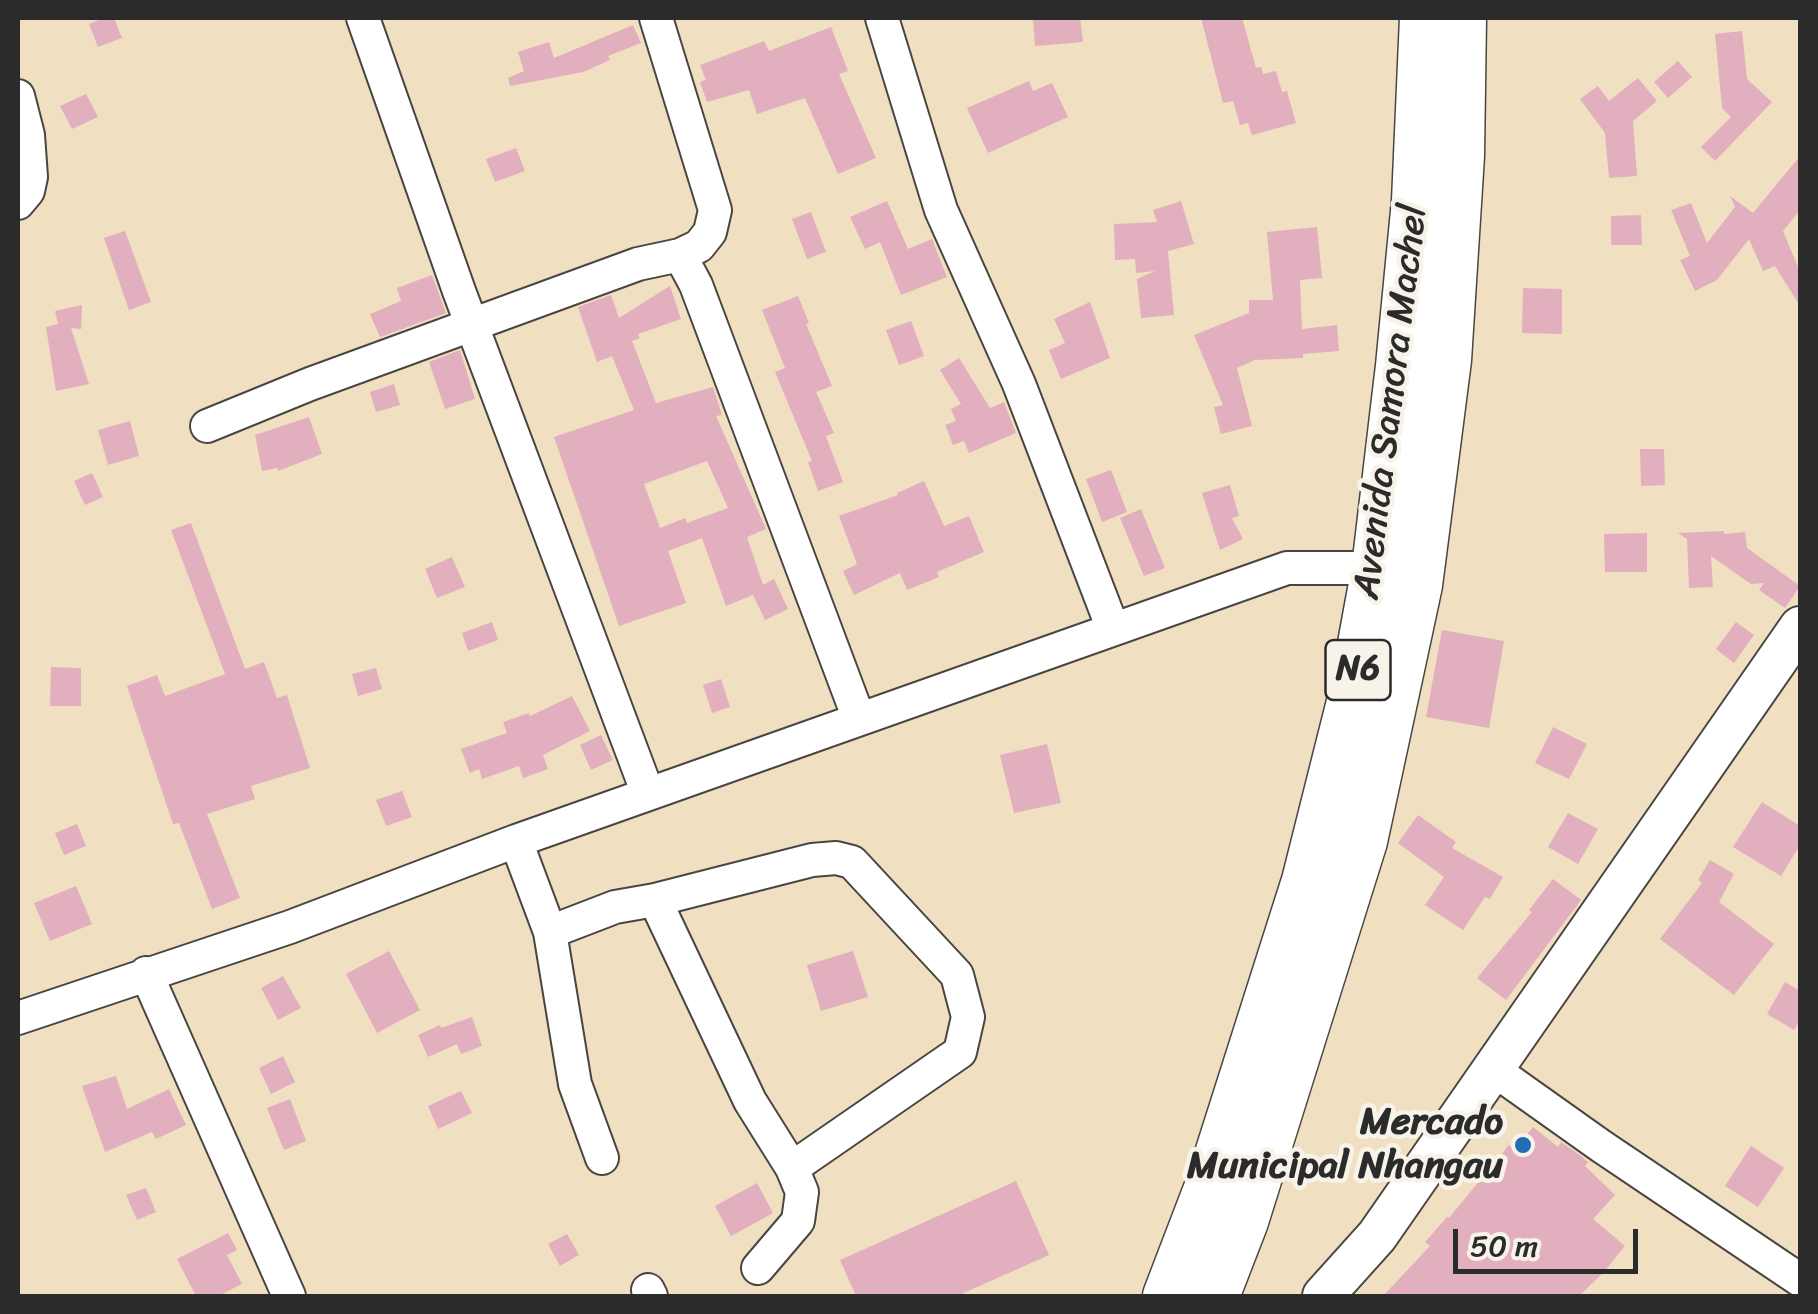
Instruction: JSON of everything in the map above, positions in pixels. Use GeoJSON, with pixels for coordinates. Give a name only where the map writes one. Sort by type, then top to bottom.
{"type":"FeatureCollection","features":[{"type":"Feature","properties":{"kind":"highway","name":"Avenida Samora Machel"},"geometry":{"type":"LineString","coordinates":[[1167,1296],[1208,1189],[1306,881],[1352,698],[1376,568],[1416,201],[1424,18]]}},
{"type":"Feature","properties":{"kind":"highway","name":"Avenida Samora Machel"},"geometry":{"type":"LineString","coordinates":[[1215,1296],[1244,1221],[1363,841],[1418,585],[1447,360],[1460,156],[1462,18]]}},
{"type":"Feature","properties":{"kind":"main road"},"geometry":{"type":"LineString","coordinates":[[1323,1296],[1377,1236],[1800,626]]}},
{"type":"Feature","properties":{"kind":"street"},"geometry":{"type":"LineString","coordinates":[[362,18],[648,794]]}},
{"type":"Feature","properties":{"kind":"street"},"geometry":{"type":"LineString","coordinates":[[208,426],[638,264],[680,255],[699,246],[710,232],[715,210],[656,18]]}},
{"type":"Feature","properties":{"kind":"street"},"geometry":{"type":"LineString","coordinates":[[882,18],[941,210],[1019,384],[1113,628]]}},
{"type":"Feature","properties":{"kind":"street"},"geometry":{"type":"LineString","coordinates":[[18,96],[28,134],[31,177],[28,191],[18,203]]}},
{"type":"Feature","properties":{"kind":"street"},"geometry":{"type":"LineString","coordinates":[[680,255],[696,285],[859,719]]}},
{"type":"Feature","properties":{"kind":"street"},"geometry":{"type":"LineString","coordinates":[[18,1018],[290,927],[516,841],[1287,568],[1376,568]]}},
{"type":"Feature","properties":{"kind":"street"},"geometry":{"type":"LineString","coordinates":[[516,841],[550,932],[575,1084],[602,1158]]}},
{"type":"Feature","properties":{"kind":"street"},"geometry":{"type":"LineString","coordinates":[[550,932],[614,907],[812,860],[836,858],[852,862],[957,975],[968,1017],[960,1052],[792,1168]]}},
{"type":"Feature","properties":{"kind":"street"},"geometry":{"type":"LineString","coordinates":[[655,900],[750,1101],[792,1168],[802,1192],[798,1221],[758,1268]]}},
{"type":"Feature","properties":{"kind":"street"},"geometry":{"type":"LineString","coordinates":[[146,973],[289,1296]]}},
{"type":"Feature","properties":{"kind":"street"},"geometry":{"type":"LineString","coordinates":[[1494,1070],[1800,1280]]}},
{"type":"Feature","properties":{"kind":"building"},"geometry":{"type":"Polygon","coordinates":[[[114,18],[122,38],[98,47],[89,24],[114,18]]]}},
{"type":"Feature","properties":{"kind":"building"},"geometry":{"type":"Polygon","coordinates":[[[1033,18],[1080,18],[1083,42],[1035,46],[1033,18]]]}},
{"type":"Feature","properties":{"kind":"building"},"geometry":{"type":"Polygon","coordinates":[[[1201,18],[1242,18],[1256,68],[1261,67],[1263,74],[1276,71],[1282,92],[1287,91],[1296,123],[1252,135],[1248,123],[1240,125],[1233,101],[1223,103],[1201,18]]]}},
{"type":"Feature","properties":{"kind":"building"},"geometry":{"type":"Polygon","coordinates":[[[633,25],[641,43],[608,56],[610,60],[583,72],[510,86],[508,78],[524,71],[518,52],[549,42],[554,58],[633,25]]]}},
{"type":"Feature","properties":{"kind":"building"},"geometry":{"type":"Polygon","coordinates":[[[831,27],[848,71],[839,74],[876,158],[838,174],[805,98],[757,114],[749,90],[707,102],[700,82],[706,80],[700,65],[764,41],[769,51],[831,27]]]}},
{"type":"Feature","properties":{"kind":"building"},"geometry":{"type":"Polygon","coordinates":[[[1742,31],[1747,79],[1772,102],[1715,161],[1701,147],[1731,117],[1722,108],[1715,34],[1742,31]]]}},
{"type":"Feature","properties":{"kind":"building"},"geometry":{"type":"Polygon","coordinates":[[[1678,61],[1692,77],[1668,98],[1654,82],[1678,61]]]}},
{"type":"Feature","properties":{"kind":"building"},"geometry":{"type":"Polygon","coordinates":[[[1638,78],[1657,101],[1633,121],[1637,176],[1609,178],[1605,133],[1580,99],[1598,86],[1609,101],[1638,78]]]}},
{"type":"Feature","properties":{"kind":"building"},"geometry":{"type":"Polygon","coordinates":[[[1029,81],[1033,91],[1052,83],[1068,117],[988,153],[967,108],[1029,81]]]}},
{"type":"Feature","properties":{"kind":"building"},"geometry":{"type":"Polygon","coordinates":[[[86,94],[98,117],[72,129],[60,106],[86,94]]]}},
{"type":"Feature","properties":{"kind":"building"},"geometry":{"type":"Polygon","coordinates":[[[516,148],[525,171],[495,182],[486,159],[516,148]]]}},
{"type":"Feature","properties":{"kind":"building"},"geometry":{"type":"Polygon","coordinates":[[[1800,156],[1800,210],[1783,231],[1800,272],[1800,306],[1775,266],[1763,271],[1749,239],[1717,280],[1695,291],[1680,260],[1690,256],[1671,210],[1691,203],[1707,243],[1735,207],[1730,196],[1753,213],[1800,156]]]}},
{"type":"Feature","properties":{"kind":"building"},"geometry":{"type":"Polygon","coordinates":[[[887,201],[908,249],[932,239],[947,277],[901,295],[880,242],[865,249],[850,217],[887,201]]]}},
{"type":"Feature","properties":{"kind":"building"},"geometry":{"type":"Polygon","coordinates":[[[1181,201],[1194,244],[1168,251],[1174,315],[1141,318],[1137,279],[1155,271],[1136,273],[1135,259],[1115,260],[1114,224],[1157,222],[1153,210],[1181,201]]]}},
{"type":"Feature","properties":{"kind":"building"},"geometry":{"type":"Polygon","coordinates":[[[811,212],[826,252],[807,259],[792,219],[811,212]]]}},
{"type":"Feature","properties":{"kind":"building"},"geometry":{"type":"Polygon","coordinates":[[[1641,215],[1642,245],[1611,245],[1611,216],[1641,215]]]}},
{"type":"Feature","properties":{"kind":"building"},"geometry":{"type":"Polygon","coordinates":[[[1317,227],[1322,278],[1300,280],[1302,329],[1337,325],[1339,351],[1303,354],[1303,358],[1255,360],[1237,368],[1252,426],[1221,434],[1214,407],[1223,405],[1194,335],[1249,313],[1249,300],[1273,300],[1267,232],[1317,227]]]}},
{"type":"Feature","properties":{"kind":"building"},"geometry":{"type":"Polygon","coordinates":[[[125,231],[151,302],[129,310],[104,238],[125,231]]]}},
{"type":"Feature","properties":{"kind":"building"},"geometry":{"type":"Polygon","coordinates":[[[432,275],[446,313],[380,337],[370,314],[401,301],[397,288],[432,275]]]}},
{"type":"Feature","properties":{"kind":"building"},"geometry":{"type":"Polygon","coordinates":[[[670,286],[681,319],[638,334],[640,338],[632,341],[656,403],[713,387],[722,415],[716,416],[766,529],[747,537],[763,585],[774,579],[788,609],[765,620],[753,595],[726,606],[702,538],[668,551],[686,603],[619,626],[554,437],[634,410],[612,356],[597,362],[578,307],[611,295],[619,318],[670,286]],[[707,461],[644,484],[660,528],[728,508],[707,461]]]}},
{"type":"Feature","properties":{"kind":"building"},"geometry":{"type":"Polygon","coordinates":[[[1523,288],[1562,289],[1562,334],[1522,333],[1523,288]]]}},
{"type":"Feature","properties":{"kind":"building"},"geometry":{"type":"Polygon","coordinates":[[[798,296],[832,386],[816,392],[834,433],[826,436],[843,482],[818,491],[808,462],[812,461],[775,372],[785,368],[762,310],[798,296]]]}},
{"type":"Feature","properties":{"kind":"building"},"geometry":{"type":"Polygon","coordinates":[[[1090,302],[1110,358],[1061,379],[1049,350],[1065,343],[1054,319],[1090,302]]]}},
{"type":"Feature","properties":{"kind":"building"},"geometry":{"type":"Polygon","coordinates":[[[82,305],[81,329],[71,328],[89,384],[56,391],[46,327],[58,324],[55,311],[82,305]]]}},
{"type":"Feature","properties":{"kind":"building"},"geometry":{"type":"Polygon","coordinates":[[[911,321],[924,356],[899,365],[886,330],[911,321]]]}},
{"type":"Feature","properties":{"kind":"building"},"geometry":{"type":"Polygon","coordinates":[[[460,350],[475,399],[445,409],[429,362],[460,350]]]}},
{"type":"Feature","properties":{"kind":"building"},"geometry":{"type":"Polygon","coordinates":[[[959,358],[990,408],[1004,402],[1016,433],[969,453],[964,441],[953,445],[945,425],[956,421],[951,409],[961,404],[940,370],[959,358]]]}},
{"type":"Feature","properties":{"kind":"building"},"geometry":{"type":"Polygon","coordinates":[[[394,384],[400,405],[376,412],[370,392],[394,384]]]}},
{"type":"Feature","properties":{"kind":"building"},"geometry":{"type":"Polygon","coordinates":[[[309,417],[322,454],[278,471],[262,471],[255,435],[309,417]]]}},
{"type":"Feature","properties":{"kind":"building"},"geometry":{"type":"Polygon","coordinates":[[[130,421],[139,456],[108,465],[98,430],[130,421]]]}},
{"type":"Feature","properties":{"kind":"building"},"geometry":{"type":"Polygon","coordinates":[[[1640,449],[1664,449],[1665,485],[1641,486],[1640,449]]]}},
{"type":"Feature","properties":{"kind":"building"},"geometry":{"type":"Polygon","coordinates":[[[1111,470],[1127,512],[1102,522],[1086,479],[1111,470]]]}},
{"type":"Feature","properties":{"kind":"building"},"geometry":{"type":"Polygon","coordinates":[[[92,473],[103,497],[85,505],[74,481],[92,473]]]}},
{"type":"Feature","properties":{"kind":"building"},"geometry":{"type":"Polygon","coordinates":[[[924,481],[944,526],[969,516],[984,552],[907,590],[900,573],[854,595],[843,571],[857,564],[839,516],[898,495],[924,481]]]}},
{"type":"Feature","properties":{"kind":"building"},"geometry":{"type":"Polygon","coordinates":[[[1230,485],[1239,516],[1232,518],[1243,539],[1220,550],[1202,493],[1230,485]]]}},
{"type":"Feature","properties":{"kind":"building"},"geometry":{"type":"Polygon","coordinates":[[[1141,509],[1165,568],[1144,576],[1120,518],[1141,509]]]}},
{"type":"Feature","properties":{"kind":"building"},"geometry":{"type":"Polygon","coordinates":[[[191,523],[245,669],[264,662],[277,698],[287,695],[310,768],[251,786],[255,799],[207,814],[240,898],[212,909],[179,823],[173,824],[127,686],[157,675],[165,696],[225,674],[171,530],[191,523]]]}},
{"type":"Feature","properties":{"kind":"building"},"geometry":{"type":"Polygon","coordinates":[[[1745,532],[1747,548],[1800,586],[1785,608],[1759,590],[1764,583],[1751,584],[1711,556],[1713,587],[1689,588],[1687,539],[1678,533],[1745,532]]]}},
{"type":"Feature","properties":{"kind":"building"},"geometry":{"type":"Polygon","coordinates":[[[1647,533],[1647,572],[1605,572],[1604,534],[1647,533]]]}},
{"type":"Feature","properties":{"kind":"building"},"geometry":{"type":"Polygon","coordinates":[[[452,557],[465,587],[437,598],[425,569],[452,557]]]}},
{"type":"Feature","properties":{"kind":"building"},"geometry":{"type":"Polygon","coordinates":[[[492,622],[498,640],[468,651],[462,633],[492,622]]]}},
{"type":"Feature","properties":{"kind":"building"},"geometry":{"type":"Polygon","coordinates":[[[1736,622],[1754,635],[1734,663],[1716,649],[1736,622]]]}},
{"type":"Feature","properties":{"kind":"building"},"geometry":{"type":"Polygon","coordinates":[[[1442,630],[1504,641],[1489,728],[1426,717],[1442,630]]]}},
{"type":"Feature","properties":{"kind":"building"},"geometry":{"type":"Polygon","coordinates":[[[51,667],[81,668],[81,706],[50,706],[51,667]]]}},
{"type":"Feature","properties":{"kind":"building"},"geometry":{"type":"Polygon","coordinates":[[[376,668],[382,689],[358,696],[352,674],[376,668]]]}},
{"type":"Feature","properties":{"kind":"building"},"geometry":{"type":"Polygon","coordinates":[[[721,679],[730,707],[712,713],[703,685],[721,679]]]}},
{"type":"Feature","properties":{"kind":"building"},"geometry":{"type":"Polygon","coordinates":[[[572,696],[590,731],[543,755],[548,769],[523,778],[519,766],[482,779],[479,769],[470,773],[461,749],[507,733],[503,722],[529,713],[530,716],[572,696]]]}},
{"type":"Feature","properties":{"kind":"building"},"geometry":{"type":"Polygon","coordinates":[[[1553,727],[1587,744],[1569,779],[1535,763],[1553,727]]]}},
{"type":"Feature","properties":{"kind":"building"},"geometry":{"type":"Polygon","coordinates":[[[601,735],[613,760],[591,770],[580,745],[601,735]]]}},
{"type":"Feature","properties":{"kind":"building"},"geometry":{"type":"Polygon","coordinates":[[[1047,744],[1061,803],[1014,813],[1000,755],[1047,744]]]}},
{"type":"Feature","properties":{"kind":"building"},"geometry":{"type":"Polygon","coordinates":[[[402,791],[412,817],[386,826],[376,800],[402,791]]]}},
{"type":"Feature","properties":{"kind":"building"},"geometry":{"type":"Polygon","coordinates":[[[1762,802],[1800,826],[1800,845],[1781,876],[1733,847],[1762,802]]]}},
{"type":"Feature","properties":{"kind":"building"},"geometry":{"type":"Polygon","coordinates":[[[1568,813],[1598,829],[1578,864],[1548,847],[1568,813]]]}},
{"type":"Feature","properties":{"kind":"building"},"geometry":{"type":"Polygon","coordinates":[[[1418,815],[1456,842],[1452,848],[1503,877],[1463,930],[1425,905],[1444,877],[1398,843],[1418,815]]]}},
{"type":"Feature","properties":{"kind":"building"},"geometry":{"type":"Polygon","coordinates":[[[77,824],[86,846],[64,855],[55,833],[77,824]]]}},
{"type":"Feature","properties":{"kind":"building"},"geometry":{"type":"Polygon","coordinates":[[[1710,860],[1734,874],[1719,902],[1774,944],[1734,995],[1660,939],[1702,883],[1698,880],[1710,860]]]}},
{"type":"Feature","properties":{"kind":"building"},"geometry":{"type":"Polygon","coordinates":[[[1553,879],[1581,900],[1506,1000],[1477,978],[1532,912],[1529,910],[1553,879]]]}},
{"type":"Feature","properties":{"kind":"building"},"geometry":{"type":"Polygon","coordinates":[[[76,886],[92,924],[50,941],[34,903],[76,886]]]}},
{"type":"Feature","properties":{"kind":"building"},"geometry":{"type":"Polygon","coordinates":[[[389,951],[420,1010],[377,1033],[346,974],[389,951]]]}},
{"type":"Feature","properties":{"kind":"building"},"geometry":{"type":"Polygon","coordinates":[[[853,951],[868,997],[821,1011],[807,965],[853,951]]]}},
{"type":"Feature","properties":{"kind":"building"},"geometry":{"type":"Polygon","coordinates":[[[283,976],[301,1008],[278,1020],[261,988],[283,976]]]}},
{"type":"Feature","properties":{"kind":"building"},"geometry":{"type":"Polygon","coordinates":[[[1785,982],[1800,991],[1800,1019],[1794,1030],[1767,1014],[1785,982]]]}},
{"type":"Feature","properties":{"kind":"building"},"geometry":{"type":"Polygon","coordinates":[[[472,1017],[482,1046],[461,1054],[457,1044],[428,1057],[418,1035],[472,1017]]]}},
{"type":"Feature","properties":{"kind":"building"},"geometry":{"type":"Polygon","coordinates":[[[283,1056],[295,1082],[271,1094],[259,1068],[283,1056]]]}},
{"type":"Feature","properties":{"kind":"building"},"geometry":{"type":"Polygon","coordinates":[[[116,1076],[127,1109],[169,1089],[186,1125],[156,1139],[152,1132],[105,1152],[82,1086],[116,1076]]]}},
{"type":"Feature","properties":{"kind":"building"},"geometry":{"type":"Polygon","coordinates":[[[461,1091],[472,1113],[438,1129],[428,1106],[461,1091]]]}},
{"type":"Feature","properties":{"kind":"building"},"geometry":{"type":"Polygon","coordinates":[[[290,1099],[306,1141],[284,1150],[267,1108],[290,1099]]]}},
{"type":"Feature","properties":{"kind":"building","name":"Mercado Municipal Nhangau"},"geometry":{"type":"Polygon","coordinates":[[[1533,1127],[1558,1147],[1561,1142],[1580,1155],[1588,1162],[1585,1166],[1615,1195],[1593,1219],[1625,1246],[1604,1272],[1579,1296],[1383,1296],[1430,1246],[1425,1242],[1509,1145],[1515,1150],[1533,1127]]]}},
{"type":"Feature","properties":{"kind":"building"},"geometry":{"type":"Polygon","coordinates":[[[1751,1146],[1784,1168],[1758,1207],[1725,1186],[1751,1146]]]}},
{"type":"Feature","properties":{"kind":"building"},"geometry":{"type":"Polygon","coordinates":[[[1016,1181],[1049,1255],[957,1296],[856,1296],[840,1260],[1016,1181]]]}},
{"type":"Feature","properties":{"kind":"building"},"geometry":{"type":"Polygon","coordinates":[[[757,1183],[773,1213],[731,1236],[715,1206],[757,1183]]]}},
{"type":"Feature","properties":{"kind":"building"},"geometry":{"type":"Polygon","coordinates":[[[146,1188],[156,1212],[137,1220],[126,1195],[146,1188]]]}},
{"type":"Feature","properties":{"kind":"building"},"geometry":{"type":"Polygon","coordinates":[[[228,1233],[237,1250],[227,1255],[242,1284],[218,1296],[196,1296],[177,1259],[228,1233]]]}},
{"type":"Feature","properties":{"kind":"building"},"geometry":{"type":"Polygon","coordinates":[[[567,1234],[579,1255],[560,1266],[548,1244],[567,1234]]]}},
{"type":"Feature","properties":{"kind":"place","name":"Mercado Municipal Nhangau"},"geometry":{"type":"Point","coordinates":[1523,1145]}}]}
